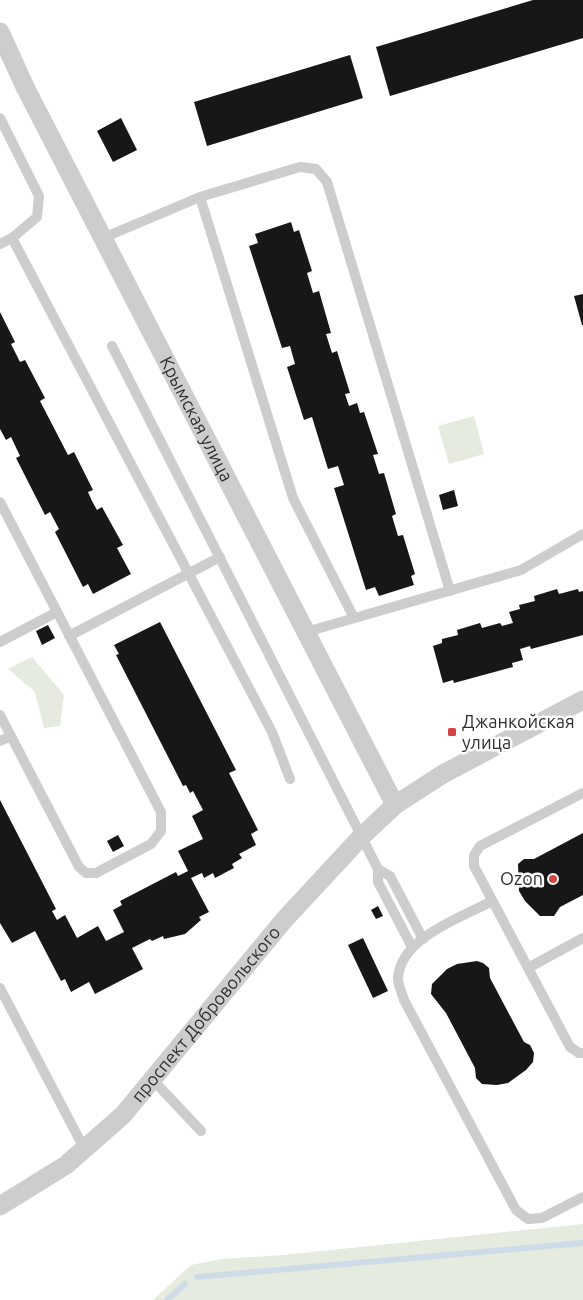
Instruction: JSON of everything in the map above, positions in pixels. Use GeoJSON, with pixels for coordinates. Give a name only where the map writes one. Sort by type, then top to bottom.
{"type":"FeatureCollection","features":[{"type":"Feature","properties":{"kind":"street","name":"Крымская улица"},"geometry":{"type":"LineString","coordinates":[[0,34],[395,805]]}},
{"type":"Feature","properties":{"kind":"street"},"geometry":{"type":"LineString","coordinates":[[395,805],[451,769],[583,700]]}},
{"type":"Feature","properties":{"kind":"street","name":"проспект Добровольского"},"geometry":{"type":"LineString","coordinates":[[0,1206],[85,1150],[123,1115],[260,948],[361,836],[395,805]]}},
{"type":"Feature","properties":{"kind":"lane"},"geometry":{"type":"LineString","coordinates":[[0,118],[39,196],[36,217],[12,238],[0,244]]}},
{"type":"Feature","properties":{"kind":"lane"},"geometry":{"type":"LineString","coordinates":[[103,238],[200,197],[300,167],[316,169],[327,182],[450,590]]}},
{"type":"Feature","properties":{"kind":"lane"},"geometry":{"type":"LineString","coordinates":[[200,197],[293,498],[354,618]]}},
{"type":"Feature","properties":{"kind":"lane"},"geometry":{"type":"LineString","coordinates":[[12,238],[272,732],[290,779]]}},
{"type":"Feature","properties":{"kind":"lane"},"geometry":{"type":"LineString","coordinates":[[112,346],[378,869],[378,882],[412,947]]}},
{"type":"Feature","properties":{"kind":"lane"},"geometry":{"type":"LineString","coordinates":[[0,502],[161,812],[162,832],[151,844],[96,873],[86,873],[79,868],[0,715]]}},
{"type":"Feature","properties":{"kind":"lane"},"geometry":{"type":"LineString","coordinates":[[306,632],[521,570],[583,534]]}},
{"type":"Feature","properties":{"kind":"lane"},"geometry":{"type":"LineString","coordinates":[[69,636],[220,557]]}},
{"type":"Feature","properties":{"kind":"lane"},"geometry":{"type":"LineString","coordinates":[[0,642],[57,612]]}},
{"type":"Feature","properties":{"kind":"lane"},"geometry":{"type":"LineString","coordinates":[[0,741],[10,736]]}},
{"type":"Feature","properties":{"kind":"lane"},"geometry":{"type":"LineString","coordinates":[[583,793],[480,846],[474,855],[474,866],[570,1047],[579,1053],[583,1053]]}},
{"type":"Feature","properties":{"kind":"lane"},"geometry":{"type":"LineString","coordinates":[[378,869],[390,876],[423,939]]}},
{"type":"Feature","properties":{"kind":"lane"},"geometry":{"type":"LineString","coordinates":[[492,901],[423,939],[403,957],[398,979],[404,1000],[516,1210],[528,1219],[542,1218],[583,1197]]}},
{"type":"Feature","properties":{"kind":"lane"},"geometry":{"type":"LineString","coordinates":[[528,968],[583,938]]}},
{"type":"Feature","properties":{"kind":"lane"},"geometry":{"type":"LineString","coordinates":[[0,988],[85,1150]]}},
{"type":"Feature","properties":{"kind":"lane"},"geometry":{"type":"LineString","coordinates":[[153,1080],[201,1131]]}},
{"type":"Feature","properties":{"kind":"shaded area"},"geometry":{"type":"Polygon","coordinates":[[[474,416],[484,454],[449,464],[438,426],[474,416]]]}},
{"type":"Feature","properties":{"kind":"shaded area"},"geometry":{"type":"Polygon","coordinates":[[[32,657],[64,695],[60,726],[44,728],[35,692],[8,669],[32,657]]]}},
{"type":"Feature","properties":{"kind":"shaded area"},"geometry":{"type":"Polygon","coordinates":[[[583,1224],[583,1300],[153,1300],[191,1265],[222,1259],[283,1255],[583,1224]]]}},
{"type":"Feature","properties":{"kind":"building"},"geometry":{"type":"Polygon","coordinates":[[[533,0],[583,0],[583,38],[390,96],[376,47],[533,0]]]}},
{"type":"Feature","properties":{"kind":"building"},"geometry":{"type":"Polygon","coordinates":[[[350,55],[363,98],[207,146],[194,102],[350,55]]]}},
{"type":"Feature","properties":{"kind":"building"},"geometry":{"type":"Polygon","coordinates":[[[121,118],[137,150],[113,162],[97,131],[121,118]]]}},
{"type":"Feature","properties":{"kind":"building"},"geometry":{"type":"Polygon","coordinates":[[[291,222],[294,232],[299,230],[312,271],[307,273],[313,293],[319,291],[331,333],[326,334],[332,353],[337,351],[350,393],[345,394],[349,406],[357,403],[360,413],[364,412],[378,454],[373,455],[379,474],[384,473],[396,514],[392,516],[398,536],[403,535],[415,574],[411,576],[414,585],[379,596],[375,587],[366,590],[334,488],[344,485],[338,466],[328,469],[312,417],[304,420],[287,367],[295,364],[290,346],[282,348],[249,246],[258,243],[255,234],[291,222]]]}},
{"type":"Feature","properties":{"kind":"building"},"geometry":{"type":"Polygon","coordinates":[[[583,294],[583,325],[582,325],[574,296],[583,294]]]}},
{"type":"Feature","properties":{"kind":"building"},"geometry":{"type":"Polygon","coordinates":[[[0,312],[15,342],[11,344],[20,362],[25,360],[45,398],[40,401],[68,455],[74,452],[93,490],[88,492],[92,501],[97,510],[102,507],[123,545],[117,548],[131,574],[93,594],[88,584],[83,587],[55,532],[59,529],[50,512],[45,515],[16,458],[20,456],[11,437],[6,440],[0,429],[0,312]]]}},
{"type":"Feature","properties":{"kind":"building"},"geometry":{"type":"Polygon","coordinates":[[[454,490],[458,506],[443,510],[439,495],[454,490]]]}},
{"type":"Feature","properties":{"kind":"building"},"geometry":{"type":"Polygon","coordinates":[[[557,589],[559,594],[578,589],[579,592],[583,591],[583,635],[531,649],[530,646],[520,649],[523,660],[512,663],[513,667],[454,683],[453,680],[443,683],[433,646],[442,643],[442,639],[458,635],[457,630],[480,623],[482,628],[500,623],[502,626],[513,623],[509,612],[520,609],[519,605],[535,601],[534,596],[557,589]]]}},
{"type":"Feature","properties":{"kind":"building"},"geometry":{"type":"Polygon","coordinates":[[[160,622],[236,770],[229,773],[258,830],[251,834],[256,845],[239,854],[242,858],[232,864],[234,868],[215,878],[213,873],[204,878],[202,873],[191,878],[209,912],[199,917],[201,920],[185,934],[164,939],[163,936],[152,941],[150,939],[132,948],[143,969],[95,994],[89,982],[71,992],[65,979],[61,981],[35,931],[12,943],[0,923],[0,800],[56,909],[52,911],[57,920],[65,915],[77,938],[98,926],[106,941],[124,932],[113,910],[122,905],[120,901],[176,872],[178,876],[188,871],[178,851],[203,839],[192,816],[203,810],[193,791],[190,793],[186,785],[183,786],[116,655],[119,654],[114,645],[160,622]]]}},
{"type":"Feature","properties":{"kind":"building"},"geometry":{"type":"Polygon","coordinates":[[[48,625],[55,638],[42,645],[36,631],[48,625]]]}},
{"type":"Feature","properties":{"kind":"building"},"geometry":{"type":"Polygon","coordinates":[[[583,833],[583,895],[560,907],[554,916],[540,916],[525,901],[519,891],[518,864],[524,859],[534,859],[583,833]]]}},
{"type":"Feature","properties":{"kind":"building"},"geometry":{"type":"Polygon","coordinates":[[[118,835],[124,846],[113,852],[107,841],[118,835]]]}},
{"type":"Feature","properties":{"kind":"building"},"geometry":{"type":"Polygon","coordinates":[[[378,906],[383,916],[376,919],[371,910],[378,906]]]}},
{"type":"Feature","properties":{"kind":"building"},"geometry":{"type":"Polygon","coordinates":[[[363,938],[388,991],[373,998],[348,945],[363,938]]]}},
{"type":"Feature","properties":{"kind":"building"},"geometry":{"type":"Polygon","coordinates":[[[477,961],[489,968],[490,978],[524,1042],[530,1045],[534,1053],[533,1062],[526,1070],[508,1083],[497,1085],[482,1084],[476,1078],[475,1068],[446,1013],[431,994],[432,984],[447,969],[457,964],[477,961]]]}},
{"type":"Feature","properties":{"kind":"waterway"},"geometry":{"type":"LineString","coordinates":[[197,1277],[583,1243]]}},
{"type":"Feature","properties":{"kind":"waterway"},"geometry":{"type":"LineString","coordinates":[[167,1300],[185,1284]]}},
{"type":"Feature","properties":{"kind":"place","name":"Джанкойская улица"},"geometry":{"type":"Point","coordinates":[452,732]}},
{"type":"Feature","properties":{"kind":"place","name":"Ozon"},"geometry":{"type":"Point","coordinates":[553,879]}}]}
